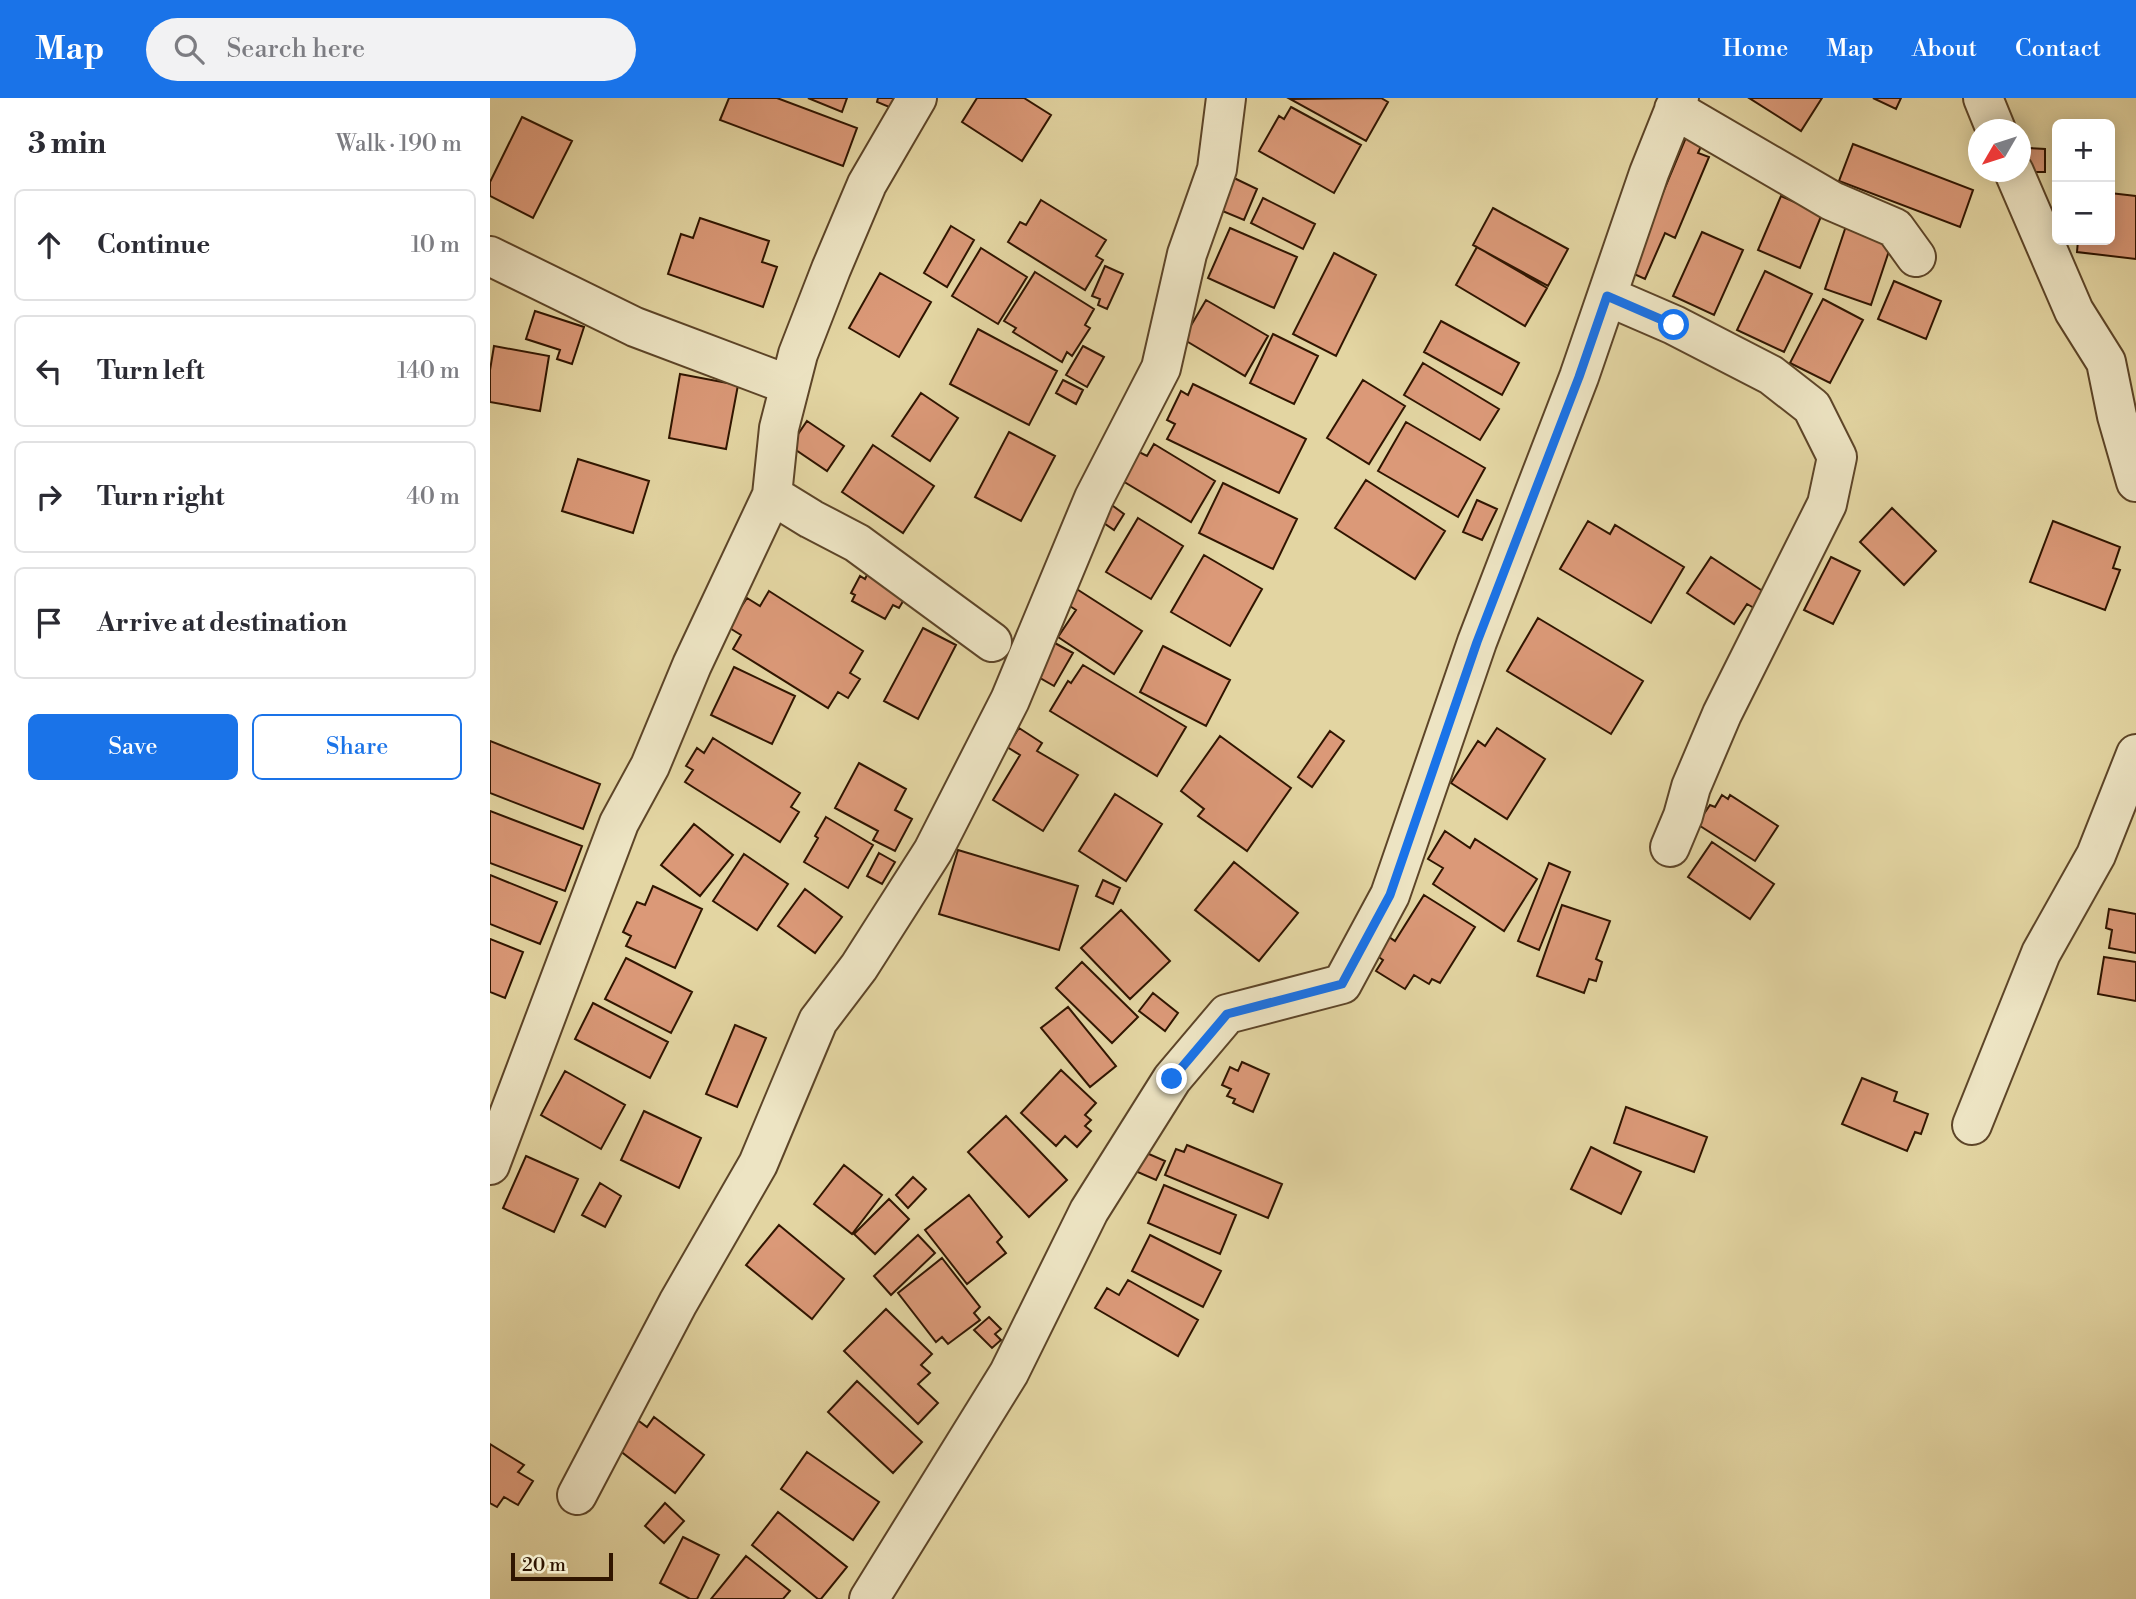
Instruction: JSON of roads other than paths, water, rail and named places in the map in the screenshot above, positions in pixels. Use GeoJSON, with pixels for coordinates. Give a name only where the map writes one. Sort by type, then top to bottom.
{"type":"FeatureCollection","features":[{"type":"Feature","properties":{"kind":"street"},"geometry":{"type":"LineString","coordinates":[[490,1165],[620,823],[650,766],[692,665],[772,495],[779,428],[798,354],[867,184],[917,98]]}},
{"type":"Feature","properties":{"kind":"street"},"geometry":{"type":"LineString","coordinates":[[577,1495],[678,1303],[758,1164],[818,1021],[859,967],[933,851],[1010,700],[1094,498],[1161,368],[1187,254],[1217,169],[1226,98]]}},
{"type":"Feature","properties":{"kind":"street"},"geometry":{"type":"LineString","coordinates":[[1983,98],[1992,119]]}},
{"type":"Feature","properties":{"kind":"street"},"geometry":{"type":"LineString","coordinates":[[869,1599],[1009,1373],[1088,1211],[1172,1079],[1227,1014],[1342,984],[1390,895],[1477,642],[1574,390],[1648,173],[1676,103],[1832,201],[1895,228],[1916,257]]}},
{"type":"Feature","properties":{"kind":"street"},"geometry":{"type":"LineString","coordinates":[[2018,182],[2074,311],[2106,362],[2117,416],[2136,482]]}},
{"type":"Feature","properties":{"kind":"street"},"geometry":{"type":"LineString","coordinates":[[490,256],[635,327],[789,385]]}},
{"type":"Feature","properties":{"kind":"street"},"geometry":{"type":"LineString","coordinates":[[1607,296],[1674,325],[1771,375],[1812,407],[1837,457],[1827,504],[1723,714],[1691,787],[1670,847]]}},
{"type":"Feature","properties":{"kind":"street"},"geometry":{"type":"LineString","coordinates":[[772,495],[858,543],[992,642]]}},
{"type":"Feature","properties":{"kind":"street"},"geometry":{"type":"LineString","coordinates":[[1972,1125],[2041,953],[2096,855],[2136,754]]}}]}
